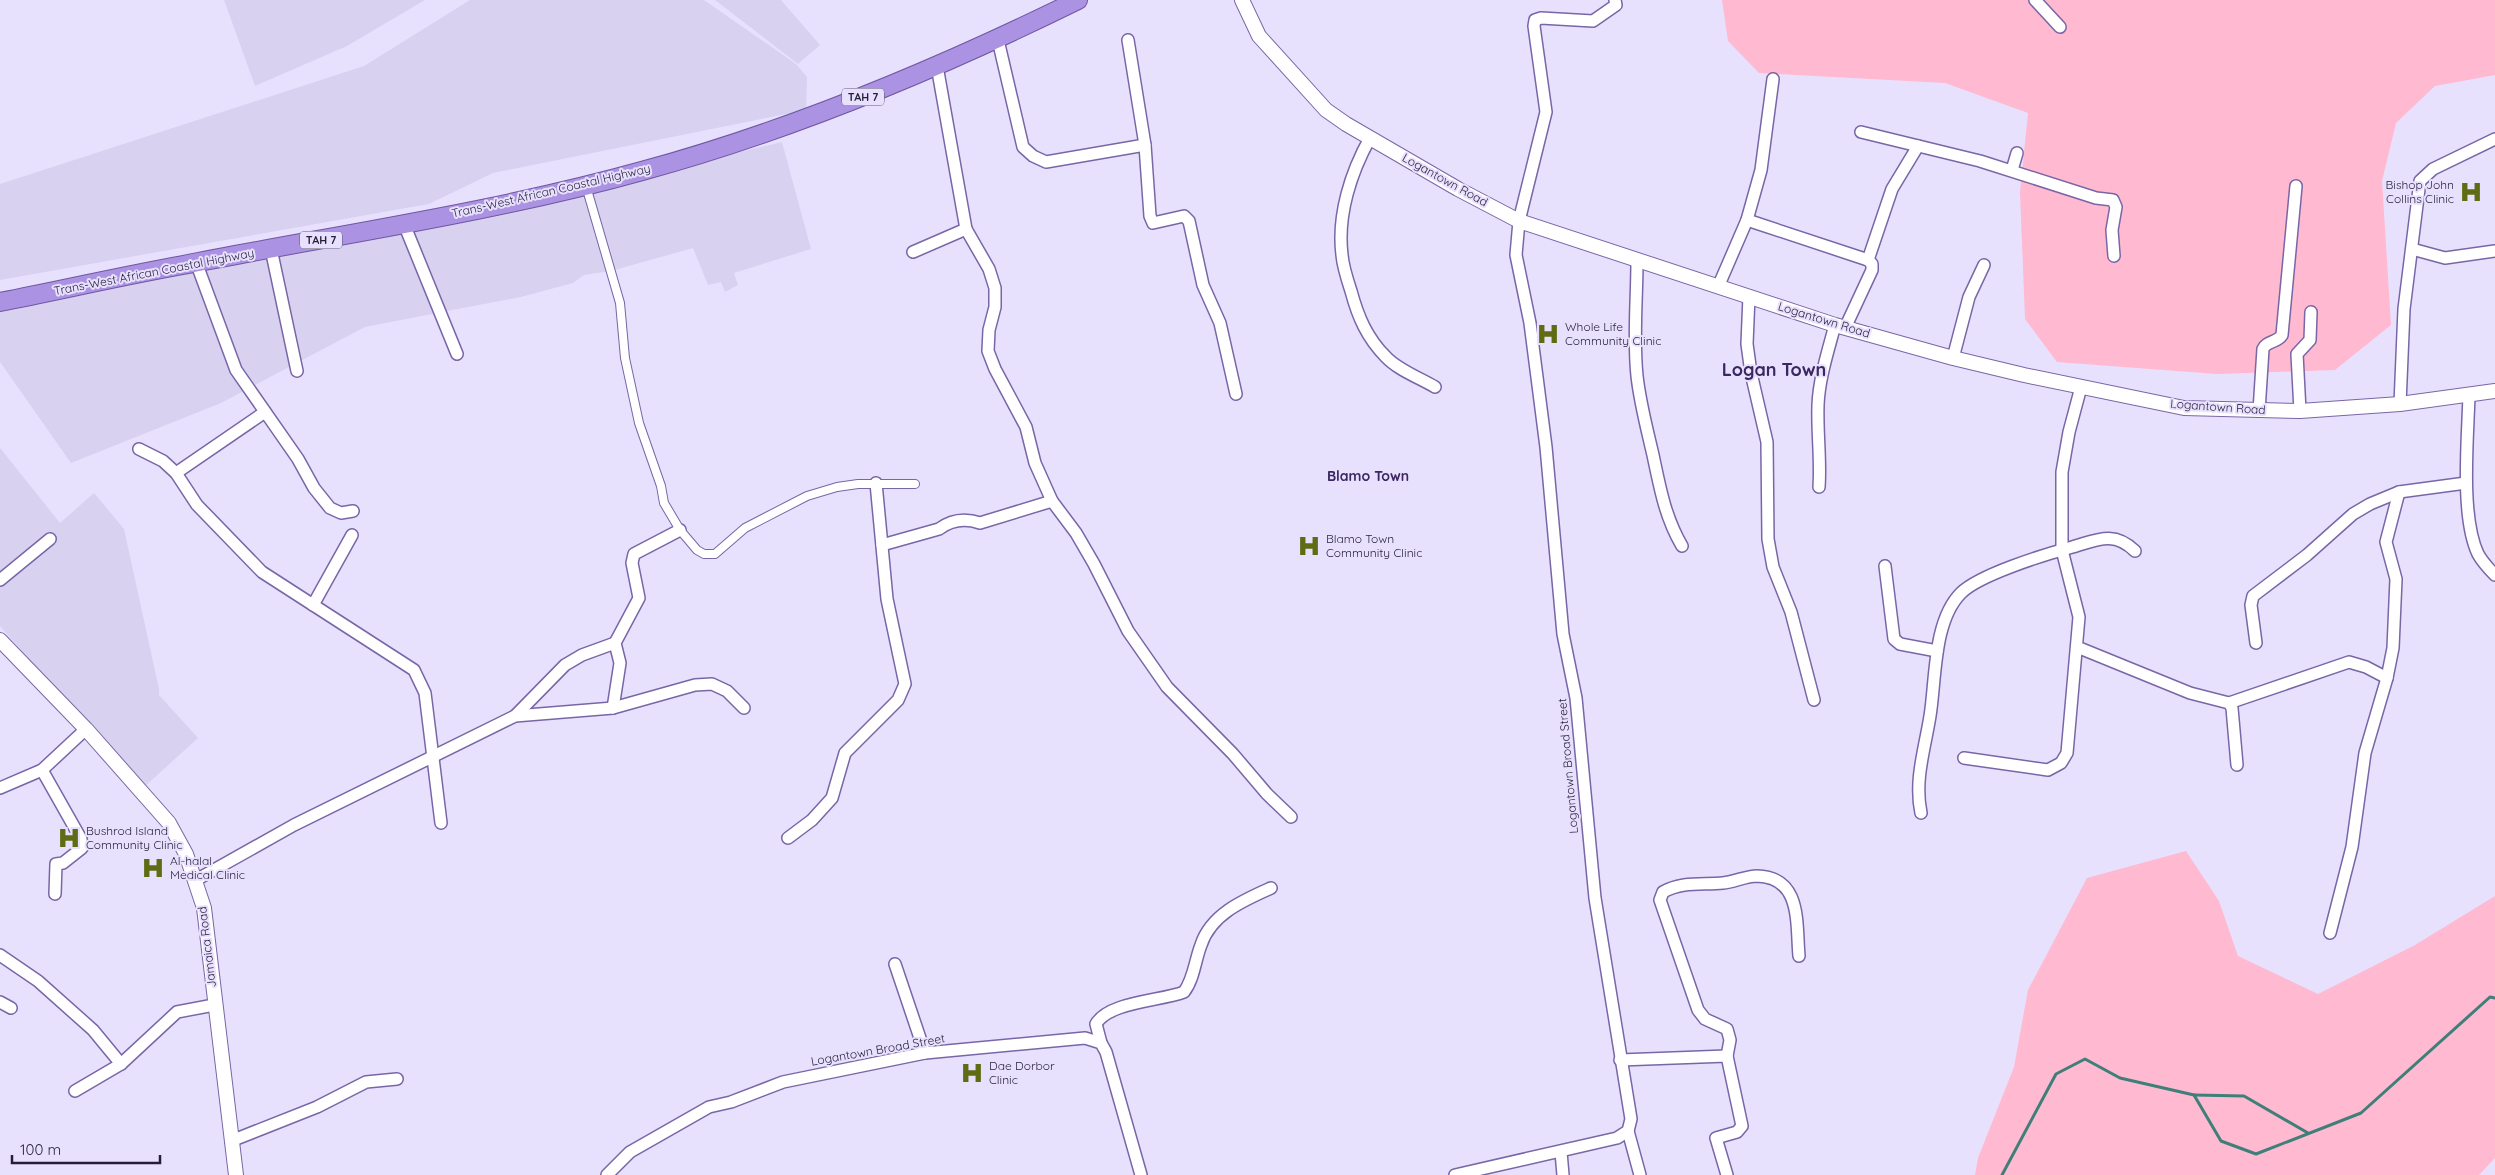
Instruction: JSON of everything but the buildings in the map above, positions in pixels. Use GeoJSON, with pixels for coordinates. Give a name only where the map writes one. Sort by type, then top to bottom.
{"type":"FeatureCollection","features":[{"type":"Feature","properties":{"kind":"highway","name":"Trans-West African Coastal Highway"},"geometry":{"type":"LineString","coordinates":[[0,302],[196,262],[404,224],[586,186],[667,164],[834,109],[998,40],[1078,0]]}},
{"type":"Feature","properties":{"kind":"street","name":"Logantown Road"},"geometry":{"type":"LineString","coordinates":[[1242,0],[1259,36],[1326,110],[1370,138],[1519,221],[1840,326],[1953,358],[2184,408],[2300,411],[2400,404],[2495,391]]}},
{"type":"Feature","properties":{"kind":"street","name":"Logantown Broad Street"},"geometry":{"type":"LineString","coordinates":[[1614,0],[1616,5],[1594,21],[1541,18],[1535,20],[1534,26],[1546,112],[1519,221],[1516,254],[1530,322],[1546,447],[1563,634],[1576,698],[1595,898],[1631,1119],[1628,1131],[1640,1175]]}},
{"type":"Feature","properties":{"kind":"street"},"geometry":{"type":"LineString","coordinates":[[2035,0],[2060,27]]}},
{"type":"Feature","properties":{"kind":"street"},"geometry":{"type":"LineString","coordinates":[[998,40],[1023,147],[1033,156],[1046,162],[1145,146]]}},
{"type":"Feature","properties":{"kind":"street"},"geometry":{"type":"LineString","coordinates":[[1128,40],[1145,146],[1150,216],[1153,223],[1187,218],[1203,285],[1220,323],[1236,394]]}},
{"type":"Feature","properties":{"kind":"street"},"geometry":{"type":"LineString","coordinates":[[937,66],[966,229],[989,270],[995,288],[995,307],[988,330],[988,351],[995,369],[1026,428],[1034,463],[1052,501],[1090,556],[1128,631],[1167,687],[1233,754],[1267,794],[1291,817]]}},
{"type":"Feature","properties":{"kind":"street"},"geometry":{"type":"LineString","coordinates":[[1718,287],[1747,220],[1761,170],[1773,79]]}},
{"type":"Feature","properties":{"kind":"street"},"geometry":{"type":"LineString","coordinates":[[1861,132],[2012,170],[2089,196],[2113,200],[2116,207],[2112,230],[2114,256]]}},
{"type":"Feature","properties":{"kind":"street"},"geometry":{"type":"LineString","coordinates":[[1370,138],[1359,159],[1344,211],[1341,237],[1342,256],[1347,277],[1357,311],[1369,339],[1388,359],[1435,387]]}},
{"type":"Feature","properties":{"kind":"street"},"geometry":{"type":"LineString","coordinates":[[2400,404],[2404,309],[2418,186],[2423,176],[2495,139]]}},
{"type":"Feature","properties":{"kind":"street"},"geometry":{"type":"LineString","coordinates":[[1868,260],[1892,189],[1918,146]]}},
{"type":"Feature","properties":{"kind":"street"},"geometry":{"type":"LineString","coordinates":[[2012,170],[2017,153]]}},
{"type":"Feature","properties":{"kind":"street"},"geometry":{"type":"LineString","coordinates":[[586,186],[620,303],[625,358],[639,423],[661,486],[664,504],[680,530],[697,550],[704,554],[715,554],[745,528],[807,496],[837,487],[876,483],[915,484]]}},
{"type":"Feature","properties":{"kind":"street"},"geometry":{"type":"LineString","coordinates":[[2259,411],[2263,349],[2268,343],[2279,340],[2282,335],[2296,186]]}},
{"type":"Feature","properties":{"kind":"street"},"geometry":{"type":"LineString","coordinates":[[1747,220],[1868,260],[1872,264],[1872,270],[1840,326],[1824,368],[1818,405],[1821,458],[1819,487]]}},
{"type":"Feature","properties":{"kind":"street"},"geometry":{"type":"LineString","coordinates":[[404,224],[457,354]]}},
{"type":"Feature","properties":{"kind":"street"},"geometry":{"type":"LineString","coordinates":[[913,252],[966,229]]}},
{"type":"Feature","properties":{"kind":"street"},"geometry":{"type":"LineString","coordinates":[[271,249],[297,371]]}},
{"type":"Feature","properties":{"kind":"street"},"geometry":{"type":"LineString","coordinates":[[2412,249],[2445,258],[2495,251]]}},
{"type":"Feature","properties":{"kind":"street"},"geometry":{"type":"LineString","coordinates":[[1637,261],[1636,346],[1637,375],[1642,410],[1661,500],[1672,530],[1682,546]]}},
{"type":"Feature","properties":{"kind":"street"},"geometry":{"type":"LineString","coordinates":[[196,262],[236,370],[298,459],[314,488],[330,508],[341,513],[353,511]]}},
{"type":"Feature","properties":{"kind":"street"},"geometry":{"type":"LineString","coordinates":[[1953,358],[1967,304],[1984,265]]}},
{"type":"Feature","properties":{"kind":"street"},"geometry":{"type":"LineString","coordinates":[[1749,296],[1747,344],[1751,373],[1767,442],[1768,539],[1772,568],[1791,612],[1814,700]]}},
{"type":"Feature","properties":{"kind":"street"},"geometry":{"type":"LineString","coordinates":[[2300,411],[2296,359],[2299,351],[2308,345],[2310,340],[2311,312]]}},
{"type":"Feature","properties":{"kind":"street"},"geometry":{"type":"LineString","coordinates":[[1964,758],[2041,770],[2053,768],[2061,763],[2069,746],[2078,648],[2077,603],[2062,550],[2062,472],[2068,432],[2082,387]]}},
{"type":"Feature","properties":{"kind":"street"},"geometry":{"type":"LineString","coordinates":[[2469,394],[2466,483],[2472,533],[2478,554],[2495,574]]}},
{"type":"Feature","properties":{"kind":"street"},"geometry":{"type":"LineString","coordinates":[[176,473],[265,412]]}},
{"type":"Feature","properties":{"kind":"street"},"geometry":{"type":"LineString","coordinates":[[139,449],[163,461],[176,473],[197,505],[247,558],[280,586],[414,670],[425,694],[441,823]]}},
{"type":"Feature","properties":{"kind":"street"},"geometry":{"type":"LineString","coordinates":[[788,838],[812,820],[832,798],[846,752],[898,700],[905,684],[887,599],[876,483]]}},
{"type":"Feature","properties":{"kind":"street"},"geometry":{"type":"LineString","coordinates":[[2256,643],[2251,605],[2252,596],[2307,555],[2353,514],[2399,492],[2466,483]]}},
{"type":"Feature","properties":{"kind":"street"},"geometry":{"type":"LineString","coordinates":[[2330,933],[2352,847],[2365,753],[2387,678],[2393,648],[2397,594],[2394,567],[2386,542],[2399,492]]}},
{"type":"Feature","properties":{"kind":"street"},"geometry":{"type":"LineString","coordinates":[[882,545],[939,529],[946,523],[968,519],[980,523],[1052,501]]}},
{"type":"Feature","properties":{"kind":"street"},"geometry":{"type":"LineString","coordinates":[[613,708],[620,663],[615,644],[639,598],[632,563],[634,554],[680,530]]}},
{"type":"Feature","properties":{"kind":"street"},"geometry":{"type":"LineString","coordinates":[[313,605],[352,535]]}},
{"type":"Feature","properties":{"kind":"street"},"geometry":{"type":"LineString","coordinates":[[1921,813],[1918,798],[1920,774],[1930,717],[1937,651],[1944,623],[1960,594],[1985,578],[2062,550],[2108,538],[2120,539],[2135,551]]}},
{"type":"Feature","properties":{"kind":"street"},"geometry":{"type":"LineString","coordinates":[[0,580],[50,539]]}},
{"type":"Feature","properties":{"kind":"street"},"geometry":{"type":"LineString","coordinates":[[1885,566],[1894,639],[1900,644],[1937,651]]}},
{"type":"Feature","properties":{"kind":"street","name":"Jamaica Road"},"geometry":{"type":"LineString","coordinates":[[0,640],[86,729],[170,823],[186,854],[204,908],[214,1005],[236,1175]]}},
{"type":"Feature","properties":{"kind":"street"},"geometry":{"type":"LineString","coordinates":[[196,880],[294,825],[515,716],[564,665],[582,655],[615,644]]}},
{"type":"Feature","properties":{"kind":"street"},"geometry":{"type":"LineString","coordinates":[[2078,648],[2190,694],[2229,704],[2349,662],[2366,667],[2387,678]]}},
{"type":"Feature","properties":{"kind":"street"},"geometry":{"type":"LineString","coordinates":[[515,716],[613,708],[694,685],[712,684],[727,691],[744,708]]}},
{"type":"Feature","properties":{"kind":"street"},"geometry":{"type":"LineString","coordinates":[[2229,704],[2232,708],[2237,765]]}},
{"type":"Feature","properties":{"kind":"street"},"geometry":{"type":"LineString","coordinates":[[0,788],[42,770],[86,729]]}},
{"type":"Feature","properties":{"kind":"street"},"geometry":{"type":"LineString","coordinates":[[42,770],[80,840],[82,848],[63,863],[56,864],[55,894]]}},
{"type":"Feature","properties":{"kind":"street"},"geometry":{"type":"LineString","coordinates":[[1727,1175],[1716,1138],[1737,1132],[1742,1126],[1727,1056],[1730,1040],[1727,1029],[1705,1019],[1698,1010],[1660,900],[1663,892],[1691,883],[1723,883],[1756,876],[1773,879],[1786,886],[1791,893],[1799,956]]}},
{"type":"Feature","properties":{"kind":"street"},"geometry":{"type":"LineString","coordinates":[[1141,1175],[1106,1052],[1101,1043],[1096,1024],[1100,1017],[1112,1010],[1184,992],[1189,985],[1202,942],[1208,931],[1219,918],[1234,906],[1271,888]]}},
{"type":"Feature","properties":{"kind":"street"},"geometry":{"type":"LineString","coordinates":[[0,955],[38,981],[93,1030],[121,1064]]}},
{"type":"Feature","properties":{"kind":"street"},"geometry":{"type":"LineString","coordinates":[[895,964],[926,1053]]}},
{"type":"Feature","properties":{"kind":"street"},"geometry":{"type":"LineString","coordinates":[[0,1002],[11,1008]]}},
{"type":"Feature","properties":{"kind":"street"},"geometry":{"type":"LineString","coordinates":[[75,1091],[121,1064],[177,1012],[214,1005]]}},
{"type":"Feature","properties":{"kind":"street","name":"Logantown Broad Street"},"geometry":{"type":"LineString","coordinates":[[607,1175],[630,1152],[709,1108],[731,1102],[783,1082],[926,1053],[1085,1038],[1101,1043]]}},
{"type":"Feature","properties":{"kind":"street"},"geometry":{"type":"LineString","coordinates":[[1620,1060],[1727,1056]]}},
{"type":"Feature","properties":{"kind":"street"},"geometry":{"type":"LineString","coordinates":[[231,1141],[317,1107],[366,1082],[397,1079]]}},
{"type":"Feature","properties":{"kind":"street"},"geometry":{"type":"LineString","coordinates":[[1455,1175],[1617,1138],[1628,1131]]}},
{"type":"Feature","properties":{"kind":"street"},"geometry":{"type":"LineString","coordinates":[[1560,1152],[1563,1175]]}},
{"type":"Feature","properties":{"kind":"shaded area"},"geometry":{"type":"Polygon","coordinates":[[[224,0],[425,0],[347,46],[255,86],[224,0]]]}},
{"type":"Feature","properties":{"kind":"shaded area"},"geometry":{"type":"Polygon","coordinates":[[[470,0],[704,0],[796,64],[807,77],[806,110],[493,173],[429,204],[0,280],[0,184],[364,66],[470,0]]]}},
{"type":"Feature","properties":{"kind":"shaded area"},"geometry":{"type":"Polygon","coordinates":[[[715,0],[781,0],[820,45],[798,64],[715,0]]]}},
{"type":"Feature","properties":{"kind":"shaded area"},"geometry":{"type":"Polygon","coordinates":[[[1722,0],[2495,0],[2495,75],[2435,86],[2396,123],[2382,181],[2391,325],[2335,370],[2217,374],[2057,362],[2025,319],[2020,192],[2028,113],[1945,83],[1759,73],[1728,41],[1722,0]]]}},
{"type":"Feature","properties":{"kind":"shaded area"},"geometry":{"type":"Polygon","coordinates":[[[782,142],[811,249],[734,273],[738,285],[725,292],[721,282],[708,285],[693,248],[611,271],[584,275],[573,283],[521,297],[365,327],[221,403],[71,463],[0,362],[0,310],[417,228],[782,142]]]}},
{"type":"Feature","properties":{"kind":"shaded area"},"geometry":{"type":"Polygon","coordinates":[[[0,448],[60,523],[94,493],[124,529],[159,695],[198,738],[143,788],[0,626],[0,448]]]}},
{"type":"Feature","properties":{"kind":"shaded area"},"geometry":{"type":"Polygon","coordinates":[[[2186,851],[2219,901],[2238,956],[2318,994],[2415,945],[2495,896],[2495,1158],[2479,1175],[1975,1175],[1978,1158],[2014,1067],[2028,990],[2087,878],[2186,851]]]}},
{"type":"Feature","properties":{"kind":"waterway"},"geometry":{"type":"LineString","coordinates":[[2002,1175],[2056,1074],[2085,1059],[2120,1078],[2194,1095],[2221,1141],[2256,1154],[2361,1113],[2490,997],[2495,998]]}},
{"type":"Feature","properties":{"kind":"waterway"},"geometry":{"type":"LineString","coordinates":[[2194,1095],[2244,1096],[2308,1133]]}},
{"type":"Feature","properties":{"kind":"place","name":"Bishop John Collins Clinic"},"geometry":{"type":"Point","coordinates":[2471,192]}},
{"type":"Feature","properties":{"kind":"place","name":"Whole Life Community Clinic"},"geometry":{"type":"Point","coordinates":[1548,334]}},
{"type":"Feature","properties":{"kind":"place","name":"Blamo Town Community Clinic"},"geometry":{"type":"Point","coordinates":[1309,546]}},
{"type":"Feature","properties":{"kind":"place","name":"Bushrod Island Community Clinic"},"geometry":{"type":"Point","coordinates":[69,838]}},
{"type":"Feature","properties":{"kind":"place","name":"Al-halal Medical Clinic"},"geometry":{"type":"Point","coordinates":[153,868]}},
{"type":"Feature","properties":{"kind":"place","name":"Dae Dorbor Clinic"},"geometry":{"type":"Point","coordinates":[972,1073]}},
{"type":"Feature","properties":{"kind":"district","name":"Logan Town"},"geometry":{"type":"Point","coordinates":[1774,370]}},
{"type":"Feature","properties":{"kind":"district","name":"Blamo Town"},"geometry":{"type":"Point","coordinates":[1368,476]}}]}
